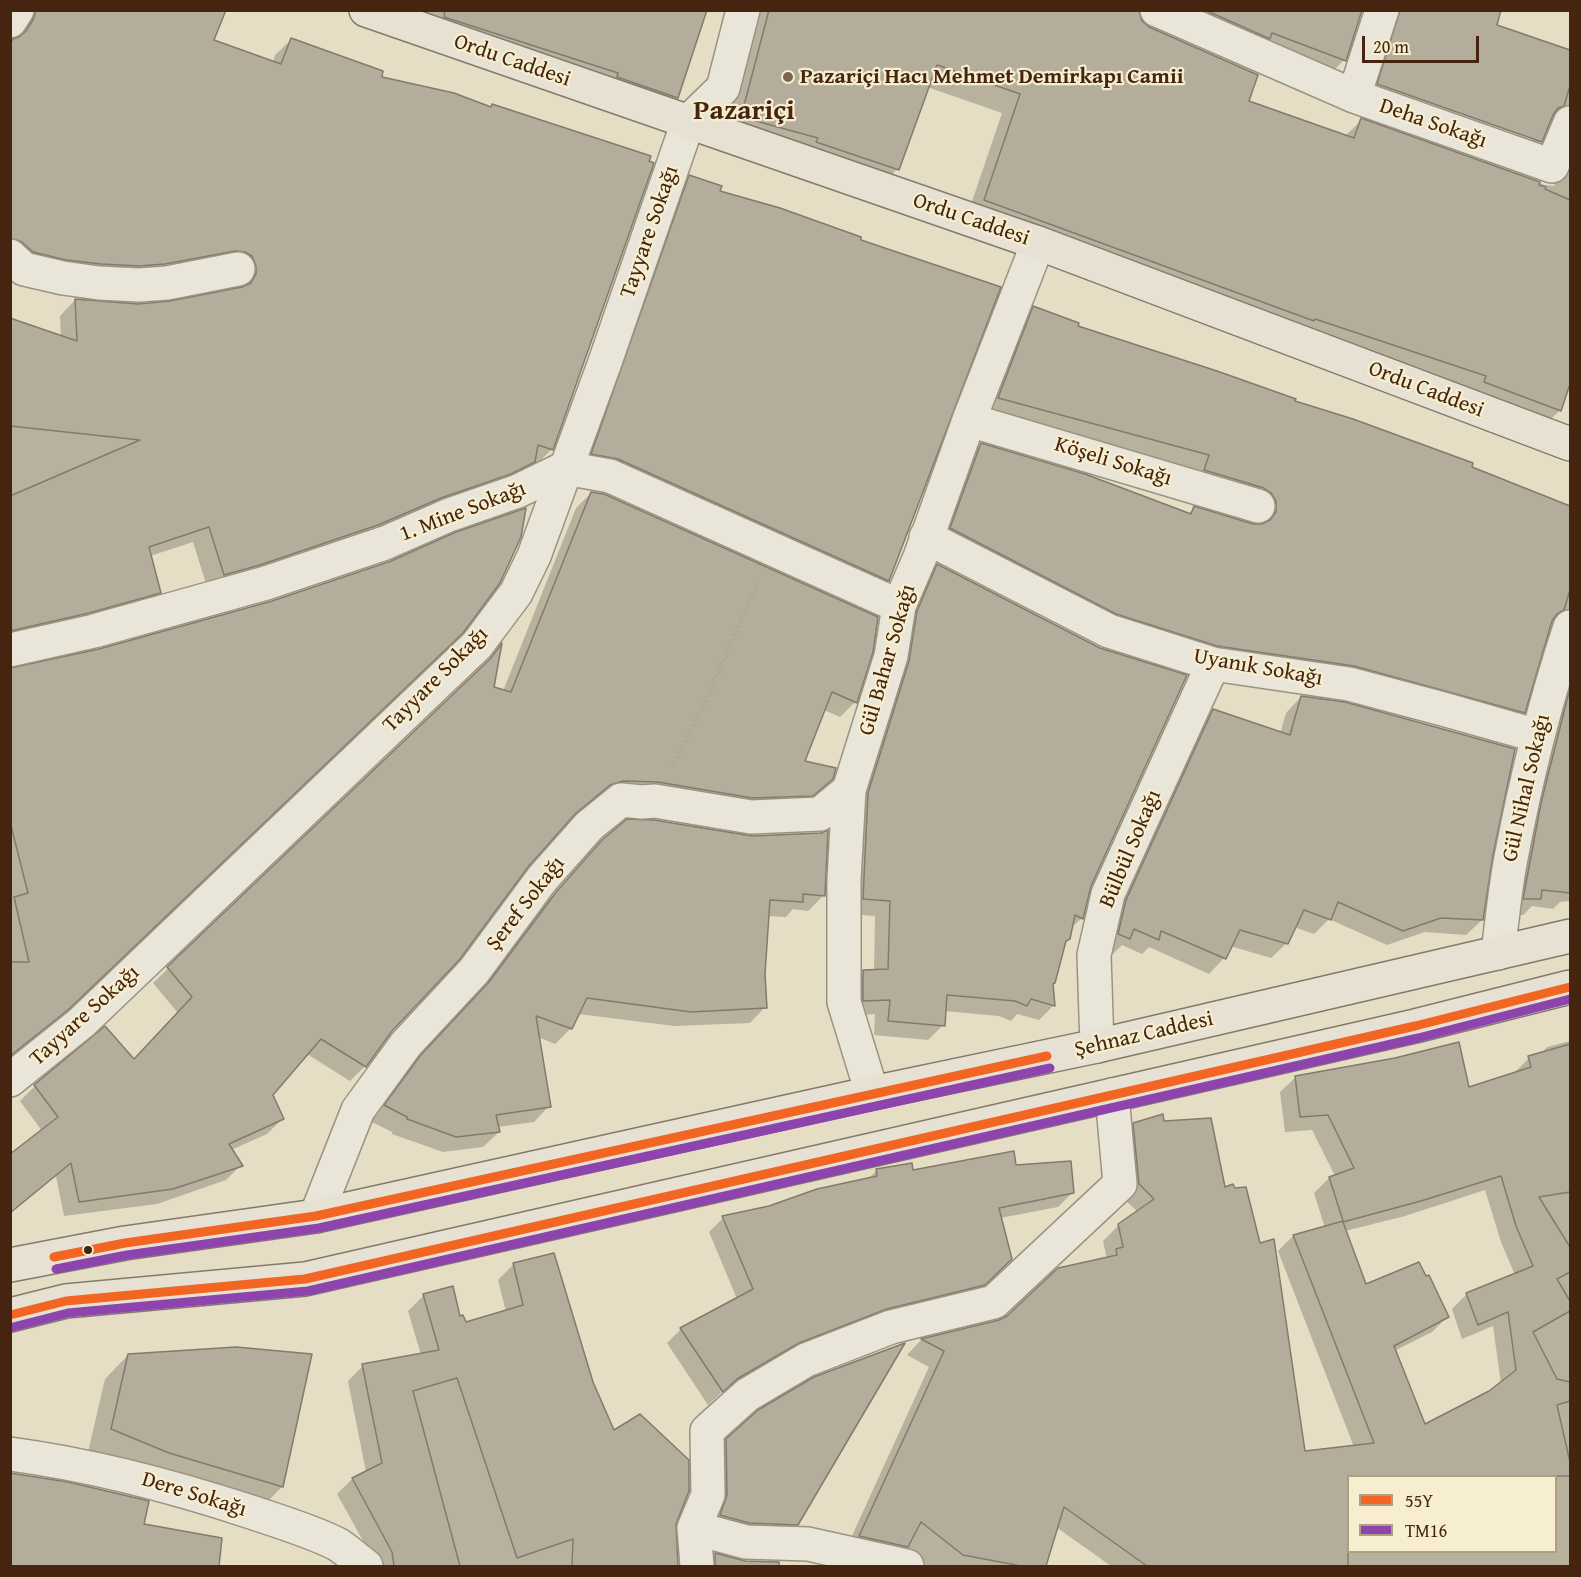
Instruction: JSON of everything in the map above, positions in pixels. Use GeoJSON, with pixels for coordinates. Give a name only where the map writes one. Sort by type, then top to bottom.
{"type":"FeatureCollection","features":[{"type":"Feature","properties":{"kind":"main road","name":"Ordu Caddesi"},"geometry":{"type":"LineString","coordinates":[[366,10],[1038,243],[1570,444]]}},
{"type":"Feature","properties":{"kind":"main road","name":"Şehnaz Caddesi"},"geometry":{"type":"LineString","coordinates":[[10,1265],[125,1243],[316,1216],[872,1093],[1097,1046],[1570,936]]}},
{"type":"Feature","properties":{"kind":"main road"},"geometry":{"type":"LineString","coordinates":[[10,1315],[66,1301],[305,1279],[1415,1026],[1570,987]]}},
{"type":"Feature","properties":{"kind":"street"},"geometry":{"type":"LineString","coordinates":[[10,21],[17,10]]}},
{"type":"Feature","properties":{"kind":"street"},"geometry":{"type":"LineString","coordinates":[[688,122],[723,88],[743,10]]}},
{"type":"Feature","properties":{"kind":"street","name":"Deha Sokağı"},"geometry":{"type":"LineString","coordinates":[[1382,10],[1354,96],[1552,166],[1570,123]]}},
{"type":"Feature","properties":{"kind":"street"},"geometry":{"type":"LineString","coordinates":[[1171,13],[1354,96]]}},
{"type":"Feature","properties":{"kind":"street","name":"Tayyare Sokağı"},"geometry":{"type":"LineString","coordinates":[[10,1080],[81,1023],[477,645],[516,593],[534,556],[605,362],[688,122]]}},
{"type":"Feature","properties":{"kind":"street","name":"Gül Bahar Sokağı"},"geometry":{"type":"LineString","coordinates":[[872,1093],[844,1002],[844,880],[849,790],[891,656],[899,606],[920,557],[969,420],[1038,243]]}},
{"type":"Feature","properties":{"kind":"street"},"geometry":{"type":"LineString","coordinates":[[10,256],[24,269],[63,278],[139,285],[167,283],[238,269]]}},
{"type":"Feature","properties":{"kind":"street","name":"Köşeli Sokağı"},"geometry":{"type":"LineString","coordinates":[[969,420],[1258,506]]}},
{"type":"Feature","properties":{"kind":"street"},"geometry":{"type":"LineString","coordinates":[[565,468],[610,476],[899,606]]}},
{"type":"Feature","properties":{"kind":"street","name":"1. Mine Sokağı"},"geometry":{"type":"LineString","coordinates":[[10,650],[94,631],[266,583],[385,543],[449,515],[518,491],[565,468]]}},
{"type":"Feature","properties":{"kind":"street","name":"Uyanık Sokağı"},"geometry":{"type":"LineString","coordinates":[[926,537],[1109,631],[1213,664],[1349,684],[1538,736]]}},
{"type":"Feature","properties":{"kind":"street","name":"Gül Nihal Sokağı"},"geometry":{"type":"LineString","coordinates":[[1498,953],[1510,860],[1538,736],[1570,627]]}},
{"type":"Feature","properties":{"kind":"street","name":"Bülbül Sokağı"},"geometry":{"type":"LineString","coordinates":[[1097,1046],[1094,955],[1108,894],[1213,664]]}},
{"type":"Feature","properties":{"kind":"street","name":"Şeref Sokağı"},"geometry":{"type":"LineString","coordinates":[[316,1216],[358,1110],[406,1044],[474,971],[542,879],[589,826],[621,800],[655,801],[751,817],[820,814],[849,790]]}},
{"type":"Feature","properties":{"kind":"street"},"geometry":{"type":"LineString","coordinates":[[697,1566],[694,1528],[708,1495],[707,1431],[747,1395],[806,1360],[891,1327],[994,1302],[1120,1184],[1112,1095]]}},
{"type":"Feature","properties":{"kind":"street","name":"Dere Sokağı"},"geometry":{"type":"LineString","coordinates":[[10,1454],[58,1460],[129,1475],[220,1502],[280,1522],[337,1545],[366,1566]]}},
{"type":"Feature","properties":{"kind":"street"},"geometry":{"type":"LineString","coordinates":[[694,1528],[746,1542],[808,1544],[908,1566]]}},
{"type":"Feature","properties":{"kind":"path"},"geometry":{"type":"LineString","coordinates":[[655,801],[706,700],[773,548]]}},
{"type":"Feature","properties":{"kind":"building"},"geometry":{"type":"Polygon","coordinates":[[[36,10],[226,10],[214,40],[281,64],[291,38],[383,71],[382,77],[454,93],[491,107],[492,104],[651,156],[649,161],[654,163],[553,450],[538,445],[535,462],[511,474],[441,498],[378,525],[224,575],[209,527],[149,547],[161,593],[89,613],[10,631],[10,496],[140,440],[10,426],[10,318],[77,341],[75,299],[138,304],[170,301],[242,287],[251,283],[256,274],[252,256],[245,252],[235,251],[165,264],[139,266],[101,264],[66,260],[33,252],[22,242],[10,238],[10,43],[26,31],[36,10]]]}},
{"type":"Feature","properties":{"kind":"building"},"geometry":{"type":"Polygon","coordinates":[[[445,10],[707,10],[678,98],[617,77],[618,73],[444,17],[445,10]]]}},
{"type":"Feature","properties":{"kind":"building"},"geometry":{"type":"Polygon","coordinates":[[[769,10],[1139,10],[1142,21],[1149,27],[1258,75],[1249,101],[1354,138],[1361,118],[1540,182],[1539,185],[1546,187],[1545,189],[1570,200],[1570,384],[1561,411],[1484,382],[1486,376],[1315,319],[1314,321],[984,200],[1020,94],[937,65],[899,170],[816,142],[818,138],[741,117],[769,10]]]}},
{"type":"Feature","properties":{"kind":"building"},"geometry":{"type":"Polygon","coordinates":[[[1205,10],[1362,10],[1346,61],[1272,33],[1270,39],[1205,10]]]}},
{"type":"Feature","properties":{"kind":"building"},"geometry":{"type":"Polygon","coordinates":[[[1400,10],[1501,10],[1497,25],[1570,50],[1570,86],[1564,106],[1558,108],[1553,115],[1542,142],[1377,84],[1400,10]]]}},
{"type":"Feature","properties":{"kind":"building"},"geometry":{"type":"Polygon","coordinates":[[[689,175],[722,186],[720,191],[780,208],[861,237],[861,240],[1001,287],[889,581],[618,459],[591,454],[689,175]]]}},
{"type":"Feature","properties":{"kind":"building"},"geometry":{"type":"Polygon","coordinates":[[[1033,306],[1079,323],[1078,326],[1217,371],[1296,399],[1295,401],[1353,419],[1473,463],[1472,467],[1570,506],[1570,590],[1564,610],[1552,621],[1525,713],[1354,666],[1217,646],[1116,614],[950,528],[981,443],[1085,474],[1191,514],[1194,506],[1253,524],[1262,524],[1270,520],[1276,512],[1276,501],[1264,488],[1204,470],[1209,455],[998,398],[1033,306]]]}},
{"type":"Feature","properties":{"kind":"building"},"geometry":{"type":"Polygon","coordinates":[[[591,492],[604,494],[878,617],[873,652],[857,703],[832,692],[805,761],[836,768],[833,779],[813,796],[752,798],[658,782],[623,781],[610,785],[575,814],[528,867],[460,959],[392,1031],[366,1067],[321,1039],[273,1095],[284,1119],[229,1144],[243,1166],[173,1189],[79,1202],[71,1163],[10,1213],[10,1154],[58,1117],[34,1085],[105,1026],[134,1059],[192,997],[167,967],[490,659],[502,643],[494,687],[511,692],[591,492]]]}},
{"type":"Feature","properties":{"kind":"building"},"geometry":{"type":"Polygon","coordinates":[[[526,508],[521,537],[500,583],[463,633],[69,1009],[10,1056],[10,962],[29,962],[14,897],[28,893],[10,822],[10,668],[99,649],[272,601],[391,561],[456,532],[526,508]]]}},
{"type":"Feature","properties":{"kind":"building"},"geometry":{"type":"Polygon","coordinates":[[[937,564],[1100,648],[1187,675],[1091,886],[1083,919],[1075,915],[1070,939],[1066,941],[1053,984],[1055,1006],[1031,999],[1027,1006],[1015,1001],[947,995],[945,1026],[888,1021],[890,1000],[863,1001],[863,970],[888,969],[890,901],[863,899],[868,793],[909,661],[917,611],[937,564]]]}},
{"type":"Feature","properties":{"kind":"building"},"geometry":{"type":"Polygon","coordinates":[[[1570,688],[1570,893],[1542,890],[1541,899],[1523,899],[1541,803],[1570,688]]]}},
{"type":"Feature","properties":{"kind":"building"},"geometry":{"type":"Polygon","coordinates":[[[1301,696],[1345,702],[1515,749],[1493,855],[1483,920],[1441,918],[1403,931],[1338,902],[1331,920],[1304,910],[1288,944],[1240,930],[1226,959],[1161,931],[1159,940],[1134,929],[1130,939],[1118,934],[1126,900],[1213,709],[1290,735],[1301,696]]]}},
{"type":"Feature","properties":{"kind":"building"},"geometry":{"type":"Polygon","coordinates":[[[627,819],[654,820],[752,836],[821,833],[828,830],[825,896],[803,894],[803,902],[770,900],[765,974],[767,1008],[691,1012],[587,998],[572,1029],[536,1016],[551,1107],[496,1115],[500,1132],[456,1137],[407,1119],[384,1105],[420,1056],[489,982],[557,891],[602,840],[627,819]]]}},
{"type":"Feature","properties":{"kind":"building"},"geometry":{"type":"Polygon","coordinates":[[[1459,1042],[1469,1087],[1531,1067],[1528,1056],[1570,1044],[1570,1192],[1539,1197],[1570,1247],[1570,1272],[1557,1279],[1570,1301],[1570,1311],[1533,1332],[1557,1379],[1570,1382],[1570,1401],[1557,1405],[1570,1462],[1570,1476],[1347,1475],[1348,1566],[1147,1566],[1064,1507],[1046,1566],[1021,1566],[963,1555],[921,1522],[908,1547],[859,1536],[944,1351],[921,1339],[999,1320],[1007,1316],[1058,1268],[1117,1255],[1116,1249],[1123,1247],[1118,1224],[1154,1199],[1139,1184],[1133,1123],[1163,1114],[1164,1121],[1211,1118],[1225,1187],[1233,1184],[1235,1188],[1246,1187],[1260,1243],[1274,1239],[1305,1451],[1374,1443],[1293,1235],[1343,1221],[1329,1177],[1354,1168],[1328,1115],[1300,1117],[1295,1076],[1395,1058],[1459,1042]],[[1501,1176],[1343,1222],[1366,1284],[1419,1262],[1426,1276],[1429,1275],[1449,1317],[1394,1346],[1425,1424],[1489,1391],[1516,1370],[1508,1312],[1478,1325],[1466,1293],[1533,1266],[1516,1226],[1501,1176]]]}},
{"type":"Feature","properties":{"kind":"building"},"geometry":{"type":"Polygon","coordinates":[[[1014,1151],[1016,1165],[1071,1161],[1074,1193],[999,1208],[1012,1259],[985,1285],[887,1309],[799,1343],[737,1379],[723,1392],[680,1328],[753,1289],[722,1216],[769,1206],[817,1189],[877,1176],[876,1169],[912,1163],[913,1170],[1014,1151]]]}},
{"type":"Feature","properties":{"kind":"building"},"geometry":{"type":"Polygon","coordinates":[[[554,1253],[593,1382],[614,1430],[640,1414],[689,1460],[689,1491],[676,1524],[678,1566],[572,1566],[573,1539],[517,1558],[457,1378],[413,1391],[460,1566],[394,1566],[392,1552],[352,1478],[382,1463],[362,1364],[439,1350],[423,1294],[453,1286],[460,1316],[463,1315],[466,1322],[523,1305],[513,1263],[554,1253]]]}},
{"type":"Feature","properties":{"kind":"building"},"geometry":{"type":"Polygon","coordinates":[[[905,1343],[798,1525],[749,1523],[720,1515],[727,1495],[726,1439],[758,1410],[814,1377],[905,1343]]]}},
{"type":"Feature","properties":{"kind":"building"},"geometry":{"type":"Polygon","coordinates":[[[236,1347],[312,1354],[283,1487],[169,1453],[111,1429],[128,1354],[236,1347]]]}},
{"type":"Feature","properties":{"kind":"building"},"geometry":{"type":"Polygon","coordinates":[[[10,1473],[68,1482],[149,1501],[144,1524],[222,1538],[219,1566],[10,1566],[10,1473]]]}},
{"type":"Feature","properties":{"kind":"building"},"geometry":{"type":"Polygon","coordinates":[[[715,1553],[745,1561],[779,1562],[779,1566],[715,1566],[715,1553]]]}},
{"type":"Feature","properties":{"kind":"transit line","name":"55Y"},"geometry":{"type":"LineString","coordinates":[[10,1315],[66,1301],[305,1279],[1415,1026],[1570,987]]}},
{"type":"Feature","properties":{"kind":"transit line","name":"TM16"},"geometry":{"type":"LineString","coordinates":[[13,1327],[68,1313],[308,1291],[1418,1038],[1570,999]]}},
{"type":"Feature","properties":{"kind":"transit line","name":"55Y"},"geometry":{"type":"LineString","coordinates":[[54,1257],[125,1243],[316,1216],[1047,1056]]}},
{"type":"Feature","properties":{"kind":"transit line","name":"TM16"},"geometry":{"type":"LineString","coordinates":[[56,1269],[127,1255],[319,1228],[1050,1068]]}},
{"type":"Feature","properties":{"kind":"place","name":"Pazariçi Hacı Mehmet Demirkapı Camii"},"geometry":{"type":"Point","coordinates":[788,77]}},
{"type":"Feature","properties":{"kind":"district","name":"Pazariçi"},"geometry":{"type":"Point","coordinates":[744,112]}}]}
